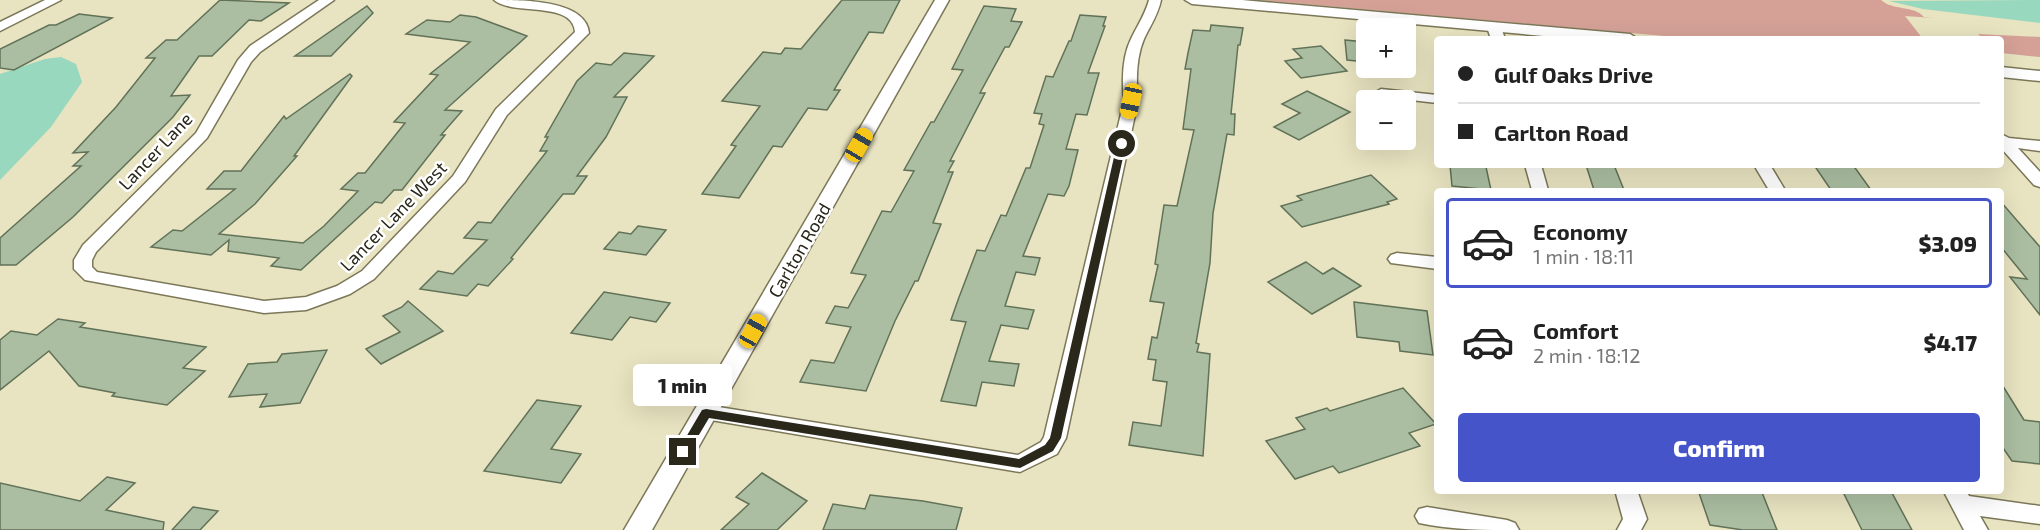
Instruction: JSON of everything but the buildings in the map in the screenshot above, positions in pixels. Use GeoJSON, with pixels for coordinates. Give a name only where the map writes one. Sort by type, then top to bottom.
{"type":"FeatureCollection","features":[{"type":"Feature","properties":{"kind":"street"},"geometry":{"type":"LineString","coordinates":[[0,27],[55,0]]}},
{"type":"Feature","properties":{"kind":"street","name":"Lancer Lane"},"geometry":{"type":"LineString","coordinates":[[102,279],[91,276],[83,269],[83,260],[89,249],[202,135],[250,54],[266,40],[328,0]]}},
{"type":"Feature","properties":{"kind":"street","name":"Lancer Lane West"},"geometry":{"type":"LineString","coordinates":[[102,279],[272,308],[290,308],[311,304],[353,286],[368,275],[459,179],[501,112],[582,33],[584,26],[576,12],[562,6],[500,0]]}},
{"type":"Feature","properties":{"kind":"street","name":"Carlton Road"},"geometry":{"type":"LineString","coordinates":[[638,530],[942,0]]}},
{"type":"Feature","properties":{"kind":"street"},"geometry":{"type":"LineString","coordinates":[[706,413],[1020,464],[1049,448],[1055,438],[1132,95],[1129,81],[1136,42],[1152,12],[1155,0]]}},
{"type":"Feature","properties":{"kind":"street"},"geometry":{"type":"LineString","coordinates":[[1192,0],[1496,33],[1563,36]]}},
{"type":"Feature","properties":{"kind":"street"},"geometry":{"type":"LineString","coordinates":[[2004,72],[2040,76]]}},
{"type":"Feature","properties":{"kind":"street"},"geometry":{"type":"LineString","coordinates":[[1416,97],[1434,99]]}},
{"type":"Feature","properties":{"kind":"street"},"geometry":{"type":"LineString","coordinates":[[2004,141],[2040,146]]}},
{"type":"Feature","properties":{"kind":"street"},"geometry":{"type":"LineString","coordinates":[[2004,143],[2040,182]]}},
{"type":"Feature","properties":{"kind":"street"},"geometry":{"type":"LineString","coordinates":[[1534,168],[1539,188]]}},
{"type":"Feature","properties":{"kind":"street"},"geometry":{"type":"LineString","coordinates":[[1764,168],[1776,188]]}},
{"type":"Feature","properties":{"kind":"street"},"geometry":{"type":"LineString","coordinates":[[1397,259],[1434,263]]}},
{"type":"Feature","properties":{"kind":"street"},"geometry":{"type":"LineString","coordinates":[[1627,494],[1632,525]]}},
{"type":"Feature","properties":{"kind":"street"},"geometry":{"type":"LineString","coordinates":[[1957,497],[2040,515]]}},
{"type":"Feature","properties":{"kind":"street"},"geometry":{"type":"LineString","coordinates":[[1957,497],[1976,530]]}},
{"type":"Feature","properties":{"kind":"street"},"geometry":{"type":"LineString","coordinates":[[1427,516],[1507,530]]}},
{"type":"Feature","properties":{"kind":"shaded area"},"geometry":{"type":"Polygon","coordinates":[[[1260,0],[1881,0],[1891,6],[1934,18],[1905,16],[1921,36],[1664,36],[1260,0]]]}},
{"type":"Feature","properties":{"kind":"shaded area"},"geometry":{"type":"Polygon","coordinates":[[[2040,0],[2040,23],[1923,9],[1889,1],[2040,0]]]}},
{"type":"Feature","properties":{"kind":"shaded area"},"geometry":{"type":"Polygon","coordinates":[[[1978,34],[2040,37],[2040,57],[2004,53],[2004,36],[1980,36],[1978,34]]]}},
{"type":"Feature","properties":{"kind":"shaded area"},"geometry":{"type":"Polygon","coordinates":[[[61,57],[76,64],[82,82],[51,127],[0,180],[0,74],[45,59],[61,57]]]}},
{"type":"Feature","properties":{"kind":"route"},"geometry":{"type":"LineString","coordinates":[[683,452],[706,413],[1020,464],[1049,448],[1055,438],[1122,144]]}}]}
